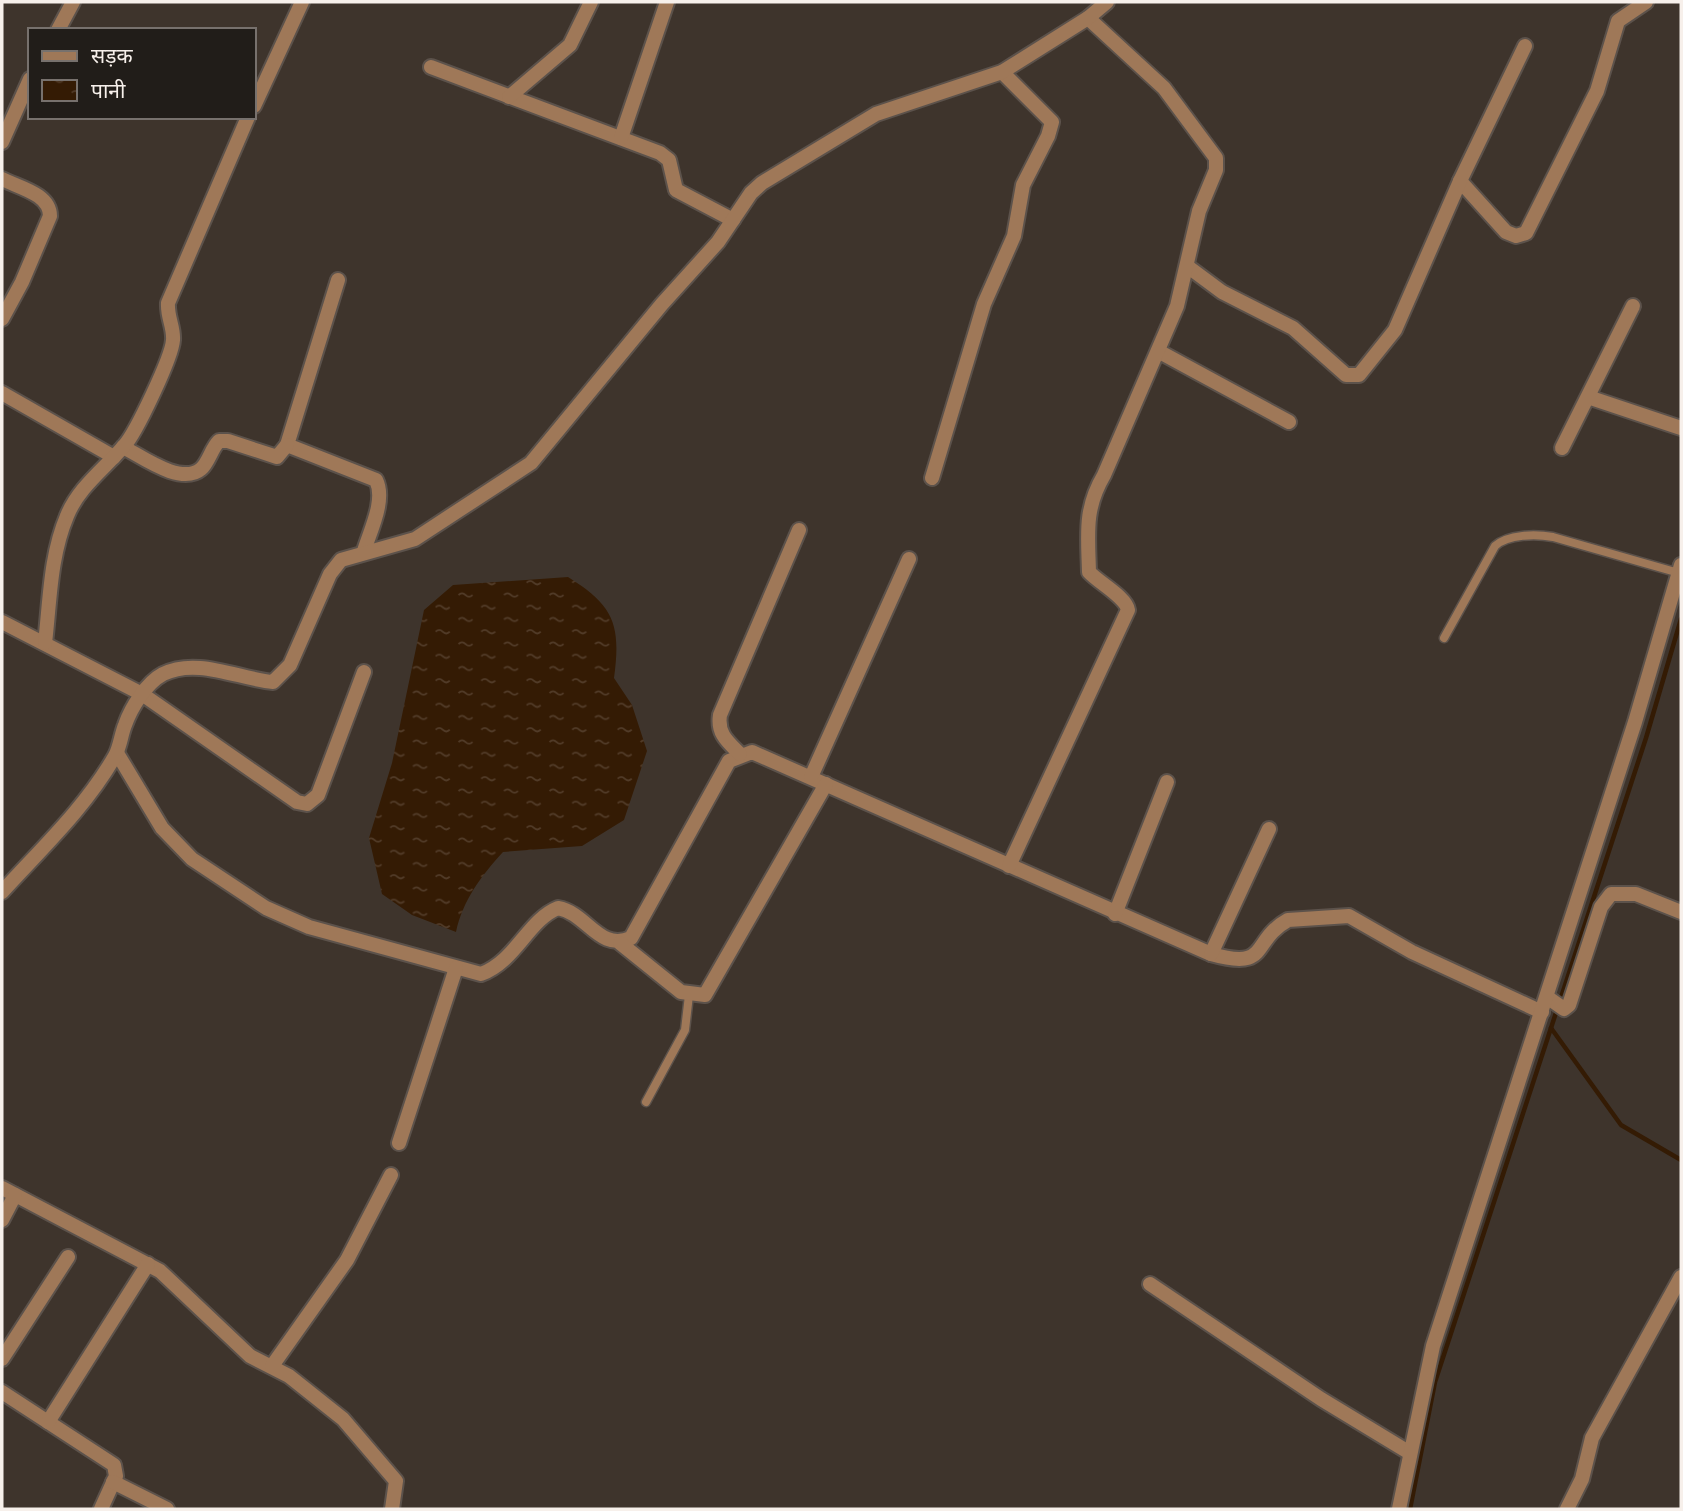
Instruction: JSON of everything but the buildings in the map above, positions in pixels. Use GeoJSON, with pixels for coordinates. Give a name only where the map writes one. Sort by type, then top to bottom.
{"type":"FeatureCollection","features":[{"type":"Feature","properties":{"kind":"street"},"geometry":{"type":"LineString","coordinates":[[59,28],[74,2]]}},
{"type":"Feature","properties":{"kind":"street"},"geometry":{"type":"LineString","coordinates":[[256,102],[302,2]]}},
{"type":"Feature","properties":{"kind":"street"},"geometry":{"type":"LineString","coordinates":[[509,97],[570,45],[591,2]]}},
{"type":"Feature","properties":{"kind":"street"},"geometry":{"type":"LineString","coordinates":[[621,138],[667,2]]}},
{"type":"Feature","properties":{"kind":"street"},"geometry":{"type":"LineString","coordinates":[[2,892],[82,807],[117,753],[125,724],[142,694],[162,675],[181,669],[205,668],[273,682],[290,665],[330,574],[341,560],[365,551],[415,539],[531,463],[726,231],[762,183],[876,114],[1002,72],[1088,18],[1107,2]]}},
{"type":"Feature","properties":{"kind":"street"},"geometry":{"type":"LineString","coordinates":[[1460,181],[1506,232],[1516,236],[1526,233],[1597,91],[1618,21],[1646,2]]}},
{"type":"Feature","properties":{"kind":"street"},"geometry":{"type":"LineString","coordinates":[[1009,866],[1128,610],[1122,598],[1104,588],[1089,572],[1088,515],[1091,497],[1177,306],[1199,211],[1216,170],[1216,158],[1164,88],[1088,18]]}},
{"type":"Feature","properties":{"kind":"street"},"geometry":{"type":"LineString","coordinates":[[1187,267],[1222,292],[1293,328],[1346,375],[1359,376],[1395,330],[1460,181],[1525,46]]}},
{"type":"Feature","properties":{"kind":"street"},"geometry":{"type":"LineString","coordinates":[[431,67],[621,138],[669,159],[676,190],[726,231]]}},
{"type":"Feature","properties":{"kind":"street"},"geometry":{"type":"LineString","coordinates":[[932,478],[984,304],[1014,236],[1023,185],[1052,122],[1002,72]]}},
{"type":"Feature","properties":{"kind":"street"},"geometry":{"type":"LineString","coordinates":[[2,142],[28,84]]}},
{"type":"Feature","properties":{"kind":"street"},"geometry":{"type":"LineString","coordinates":[[46,643],[55,561],[67,514],[85,487],[119,452],[168,358],[173,342],[167,318],[168,303],[247,119]]}},
{"type":"Feature","properties":{"kind":"street"},"geometry":{"type":"LineString","coordinates":[[2,179],[43,198],[50,206],[50,216],[22,282],[2,319]]}},
{"type":"Feature","properties":{"kind":"street"},"geometry":{"type":"LineString","coordinates":[[2,393],[119,452],[169,470],[187,474],[202,468],[215,444],[222,440],[277,457],[282,455],[287,445],[338,280]]}},
{"type":"Feature","properties":{"kind":"street"},"geometry":{"type":"LineString","coordinates":[[1562,448],[1633,306]]}},
{"type":"Feature","properties":{"kind":"street"},"geometry":{"type":"LineString","coordinates":[[1158,351],[1289,422]]}},
{"type":"Feature","properties":{"kind":"street"},"geometry":{"type":"LineString","coordinates":[[1588,397],[1681,428]]}},
{"type":"Feature","properties":{"kind":"street"},"geometry":{"type":"LineString","coordinates":[[287,445],[376,480],[380,488],[379,501],[365,551]]}},
{"type":"Feature","properties":{"kind":"street"},"geometry":{"type":"LineString","coordinates":[[740,754],[723,738],[718,726],[720,715],[799,530]]}},
{"type":"Feature","properties":{"kind":"street"},"geometry":{"type":"LineString","coordinates":[[811,777],[909,559]]}},
{"type":"Feature","properties":{"kind":"street"},"geometry":{"type":"LineString","coordinates":[[1399,1509],[1433,1346],[1552,1005],[1680,569]]}},
{"type":"Feature","properties":{"kind":"street"},"geometry":{"type":"LineString","coordinates":[[2,622],[142,694],[297,802],[307,804],[318,794],[364,673]]}},
{"type":"Feature","properties":{"kind":"street"},"geometry":{"type":"LineString","coordinates":[[620,943],[631,938],[729,761],[740,754],[752,752],[1115,914],[1211,954],[1233,960],[1247,960],[1258,953],[1288,920],[1349,916],[1412,952],[1552,1005],[1569,1005],[1605,899],[1611,894],[1636,894],[1681,912]]}},
{"type":"Feature","properties":{"kind":"street"},"geometry":{"type":"LineString","coordinates":[[117,753],[162,828],[192,859],[267,908],[309,927],[481,974],[505,961],[545,916],[558,908],[604,939],[620,943],[681,992],[689,995],[705,995],[709,989],[826,784]]}},
{"type":"Feature","properties":{"kind":"street"},"geometry":{"type":"LineString","coordinates":[[1115,914],[1167,782]]}},
{"type":"Feature","properties":{"kind":"street"},"geometry":{"type":"LineString","coordinates":[[1211,954],[1269,829]]}},
{"type":"Feature","properties":{"kind":"street"},"geometry":{"type":"LineString","coordinates":[[399,1143],[456,968]]}},
{"type":"Feature","properties":{"kind":"street"},"geometry":{"type":"LineString","coordinates":[[272,1366],[347,1259],[391,1175]]}},
{"type":"Feature","properties":{"kind":"street"},"geometry":{"type":"LineString","coordinates":[[2,1220],[8,1192],[148,1264],[170,1281],[250,1356],[272,1366],[332,1410],[361,1437],[396,1481],[392,1509]]}},
{"type":"Feature","properties":{"kind":"street"},"geometry":{"type":"LineString","coordinates":[[2,1359],[68,1257]]}},
{"type":"Feature","properties":{"kind":"street"},"geometry":{"type":"LineString","coordinates":[[48,1422],[148,1264]]}},
{"type":"Feature","properties":{"kind":"street"},"geometry":{"type":"LineString","coordinates":[[1567,1509],[1582,1479],[1592,1438],[1681,1277]]}},
{"type":"Feature","properties":{"kind":"street"},"geometry":{"type":"LineString","coordinates":[[1150,1284],[1321,1399],[1410,1453]]}},
{"type":"Feature","properties":{"kind":"street"},"geometry":{"type":"LineString","coordinates":[[2,1392],[109,1460],[116,1470],[101,1509]]}},
{"type":"Feature","properties":{"kind":"street"},"geometry":{"type":"LineString","coordinates":[[113,1482],[167,1509]]}},
{"type":"Feature","properties":{"kind":"lane"},"geometry":{"type":"LineString","coordinates":[[1444,638],[1495,547],[1505,540],[1536,535],[1553,537],[1680,569]]}},
{"type":"Feature","properties":{"kind":"lane"},"geometry":{"type":"LineString","coordinates":[[646,1102],[685,1030],[689,995]]}},
{"type":"Feature","properties":{"kind":"water"},"geometry":{"type":"Polygon","coordinates":[[[568,577],[596,598],[611,619],[616,644],[614,678],[632,705],[647,751],[624,820],[582,846],[503,852],[474,889],[463,909],[456,932],[412,915],[382,894],[369,838],[392,763],[424,610],[453,585],[568,577]]]}},
{"type":"Feature","properties":{"kind":"waterway"},"geometry":{"type":"LineString","coordinates":[[1410,1509],[1435,1382],[1646,738],[1681,619]]}},
{"type":"Feature","properties":{"kind":"waterway"},"geometry":{"type":"LineString","coordinates":[[1551,1028],[1621,1125],[1681,1160]]}}]}
